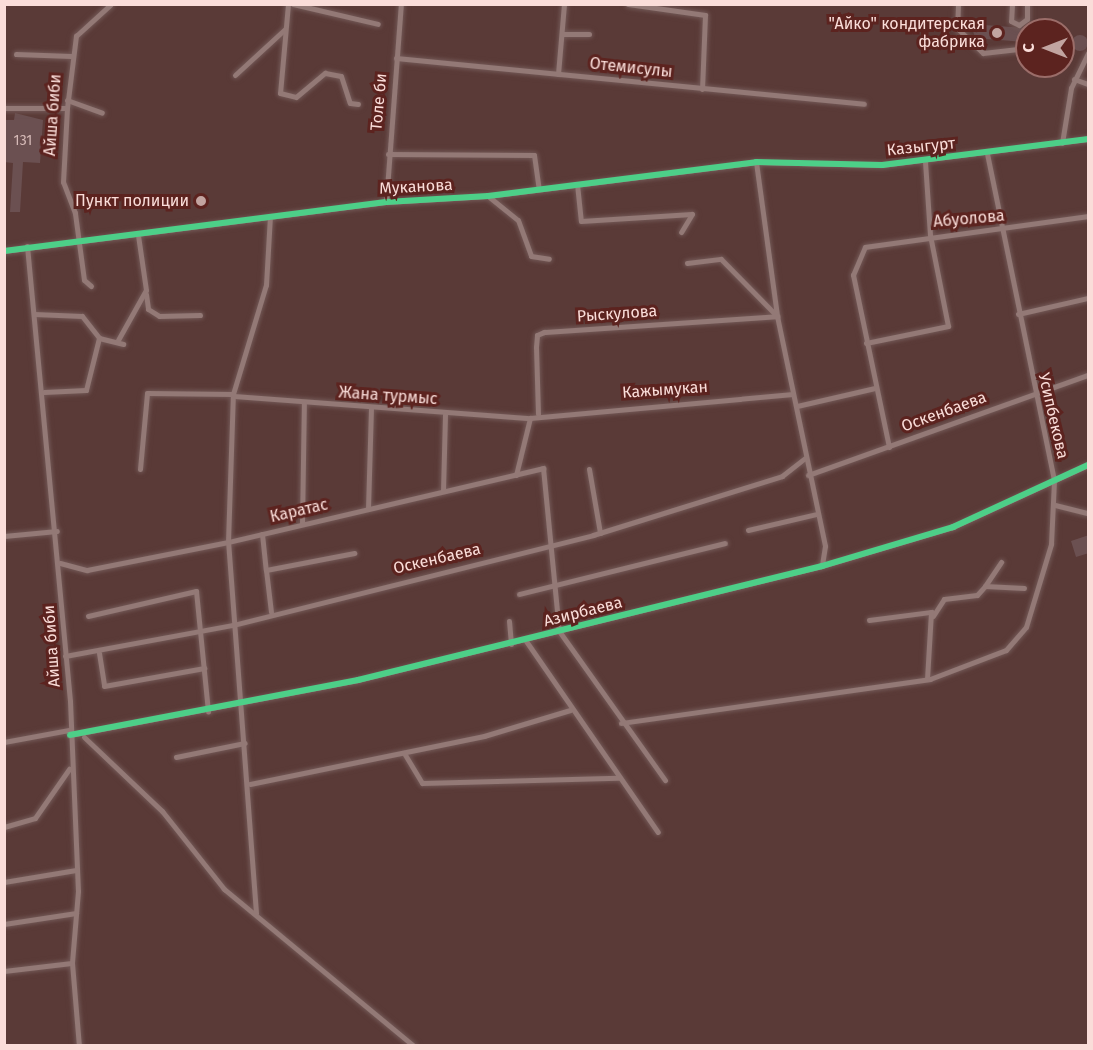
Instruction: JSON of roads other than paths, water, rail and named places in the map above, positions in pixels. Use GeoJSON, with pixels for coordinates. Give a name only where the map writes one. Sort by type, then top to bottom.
{"type":"FeatureCollection","features":[{"type":"Feature","properties":{"kind":"street","name":"Айша биби"},"geometry":{"type":"LineString","coordinates":[[91,286],[84,280],[75,213],[63,182],[67,108],[71,56],[76,36],[111,4]]}},
{"type":"Feature","properties":{"kind":"street"},"geometry":{"type":"LineString","coordinates":[[288,4],[280,93],[296,98],[325,73],[341,76],[350,103],[358,104]]}},
{"type":"Feature","properties":{"kind":"street"},"geometry":{"type":"LineString","coordinates":[[293,4],[378,24]]}},
{"type":"Feature","properties":{"kind":"street","name":"Толе би"},"geometry":{"type":"LineString","coordinates":[[386,202],[401,4]]}},
{"type":"Feature","properties":{"kind":"street"},"geometry":{"type":"LineString","coordinates":[[558,74],[564,4]]}},
{"type":"Feature","properties":{"kind":"street"},"geometry":{"type":"LineString","coordinates":[[628,4],[705,15],[702,89]]}},
{"type":"Feature","properties":{"kind":"street"},"geometry":{"type":"LineString","coordinates":[[958,4],[957,28],[983,52],[1015,49]]}},
{"type":"Feature","properties":{"kind":"street"},"geometry":{"type":"LineString","coordinates":[[1012,4],[1011,21],[1019,25],[1027,20],[1027,4]]}},
{"type":"Feature","properties":{"kind":"street"},"geometry":{"type":"LineString","coordinates":[[235,75],[285,29]]}},
{"type":"Feature","properties":{"kind":"street"},"geometry":{"type":"LineString","coordinates":[[562,34],[589,34]]}},
{"type":"Feature","properties":{"kind":"street"},"geometry":{"type":"LineString","coordinates":[[1062,143],[1074,79],[1089,53]]}},
{"type":"Feature","properties":{"kind":"street"},"geometry":{"type":"LineString","coordinates":[[16,54],[71,56]]}},
{"type":"Feature","properties":{"kind":"street","name":"Отемисулы"},"geometry":{"type":"LineString","coordinates":[[396,58],[864,104]]}},
{"type":"Feature","properties":{"kind":"street"},"geometry":{"type":"LineString","coordinates":[[1074,79],[1089,84]]}},
{"type":"Feature","properties":{"kind":"street"},"geometry":{"type":"LineString","coordinates":[[68,100],[102,113]]}},
{"type":"Feature","properties":{"kind":"street"},"geometry":{"type":"LineString","coordinates":[[4,108],[67,108]]}},
{"type":"Feature","properties":{"kind":"street","name":"Казыгурт"},"geometry":{"type":"LineString","coordinates":[[756,162],[852,166],[987,154],[1089,139]]}},
{"type":"Feature","properties":{"kind":"street"},"geometry":{"type":"LineString","coordinates":[[388,154],[534,155],[539,189]]}},
{"type":"Feature","properties":{"kind":"street","name":"Усипбекова"},"geometry":{"type":"LineString","coordinates":[[621,723],[927,679],[982,662],[1006,650],[1026,627],[1051,544],[1055,504],[1054,480],[1034,393],[987,154]]}},
{"type":"Feature","properties":{"kind":"street"},"geometry":{"type":"LineString","coordinates":[[889,447],[866,343],[948,326],[930,235],[925,160]]}},
{"type":"Feature","properties":{"kind":"street"},"geometry":{"type":"LineString","coordinates":[[756,162],[777,316],[797,405],[816,514],[825,546],[822,566]]}},
{"type":"Feature","properties":{"kind":"street","name":"Муканова"},"geometry":{"type":"LineString","coordinates":[[4,251],[27,246],[138,235],[386,202],[488,196],[756,162]]}},
{"type":"Feature","properties":{"kind":"street"},"geometry":{"type":"LineString","coordinates":[[578,184],[581,221],[692,214],[681,232]]}},
{"type":"Feature","properties":{"kind":"street"},"geometry":{"type":"LineString","coordinates":[[488,196],[518,220],[531,256],[549,259]]}},
{"type":"Feature","properties":{"kind":"street"},"geometry":{"type":"LineString","coordinates":[[256,913],[250,784],[240,704],[228,542],[234,395],[266,285],[270,216]]}},
{"type":"Feature","properties":{"kind":"street","name":"Абуолова"},"geometry":{"type":"LineString","coordinates":[[866,343],[853,275],[857,256],[865,247],[930,235],[1003,230],[1089,216]]}},
{"type":"Feature","properties":{"kind":"street"},"geometry":{"type":"LineString","coordinates":[[138,235],[148,309],[159,316],[200,315]]}},
{"type":"Feature","properties":{"kind":"street","name":"Айша биби"},"geometry":{"type":"LineString","coordinates":[[27,246],[60,563],[76,870],[76,913],[72,963],[79,1046]]}},
{"type":"Feature","properties":{"kind":"street"},"geometry":{"type":"LineString","coordinates":[[687,262],[721,259],[777,316]]}},
{"type":"Feature","properties":{"kind":"street"},"geometry":{"type":"LineString","coordinates":[[118,340],[146,290]]}},
{"type":"Feature","properties":{"kind":"street"},"geometry":{"type":"LineString","coordinates":[[1018,314],[1089,298]]}},
{"type":"Feature","properties":{"kind":"street"},"geometry":{"type":"LineString","coordinates":[[34,314],[82,316],[99,338],[118,340],[123,344]]}},
{"type":"Feature","properties":{"kind":"street","name":"Рыскулова"},"geometry":{"type":"LineString","coordinates":[[538,414],[536,347],[537,335],[544,332],[777,316]]}},
{"type":"Feature","properties":{"kind":"street"},"geometry":{"type":"LineString","coordinates":[[44,392],[86,390],[99,338]]}},
{"type":"Feature","properties":{"kind":"street","name":"Оскенбаева"},"geometry":{"type":"LineString","coordinates":[[808,475],[1089,375]]}},
{"type":"Feature","properties":{"kind":"street"},"geometry":{"type":"LineString","coordinates":[[797,405],[875,388]]}},
{"type":"Feature","properties":{"kind":"street"},"geometry":{"type":"LineString","coordinates":[[140,470],[147,393],[234,395]]}},
{"type":"Feature","properties":{"kind":"street","name":"Кажымукан"},"geometry":{"type":"LineString","coordinates":[[538,414],[793,394]]}},
{"type":"Feature","properties":{"kind":"street","name":"Жана турмыс"},"geometry":{"type":"LineString","coordinates":[[234,395],[445,414],[530,418],[538,414]]}},
{"type":"Feature","properties":{"kind":"street"},"geometry":{"type":"LineString","coordinates":[[302,524],[304,403]]}},
{"type":"Feature","properties":{"kind":"street"},"geometry":{"type":"LineString","coordinates":[[368,509],[371,408]]}},
{"type":"Feature","properties":{"kind":"street"},"geometry":{"type":"LineString","coordinates":[[443,491],[445,414]]}},
{"type":"Feature","properties":{"kind":"street"},"geometry":{"type":"LineString","coordinates":[[516,476],[530,418]]}},
{"type":"Feature","properties":{"kind":"street","name":"Оскенбаева"},"geometry":{"type":"LineString","coordinates":[[65,656],[99,653],[233,625],[271,612],[548,547],[782,476],[805,458]]}},
{"type":"Feature","properties":{"kind":"street","name":"Азирбаева"},"geometry":{"type":"LineString","coordinates":[[4,742],[69,733],[84,737],[208,711],[526,641],[822,566],[953,527],[1089,465]]}},
{"type":"Feature","properties":{"kind":"street","name":"Каратас"},"geometry":{"type":"LineString","coordinates":[[60,563],[87,570],[228,542],[543,468],[552,539],[548,547]]}},
{"type":"Feature","properties":{"kind":"street"},"geometry":{"type":"LineString","coordinates":[[589,469],[600,533]]}},
{"type":"Feature","properties":{"kind":"street"},"geometry":{"type":"LineString","coordinates":[[1055,504],[1089,513]]}},
{"type":"Feature","properties":{"kind":"street"},"geometry":{"type":"LineString","coordinates":[[748,530],[816,514]]}},
{"type":"Feature","properties":{"kind":"street"},"geometry":{"type":"LineString","coordinates":[[4,536],[57,531]]}},
{"type":"Feature","properties":{"kind":"street"},"geometry":{"type":"LineString","coordinates":[[262,534],[271,612]]}},
{"type":"Feature","properties":{"kind":"street"},"geometry":{"type":"LineString","coordinates":[[519,594],[553,588],[725,543]]}},
{"type":"Feature","properties":{"kind":"street"},"geometry":{"type":"LineString","coordinates":[[548,547],[559,631],[621,723],[665,780]]}},
{"type":"Feature","properties":{"kind":"street"},"geometry":{"type":"LineString","coordinates":[[266,570],[354,553]]}},
{"type":"Feature","properties":{"kind":"street"},"geometry":{"type":"LineString","coordinates":[[927,679],[933,616],[944,599],[977,595],[1001,562]]}},
{"type":"Feature","properties":{"kind":"street"},"geometry":{"type":"LineString","coordinates":[[985,586],[1024,588]]}},
{"type":"Feature","properties":{"kind":"street"},"geometry":{"type":"LineString","coordinates":[[88,616],[196,591],[202,630],[208,711]]}},
{"type":"Feature","properties":{"kind":"street"},"geometry":{"type":"LineString","coordinates":[[869,620],[933,616]]}},
{"type":"Feature","properties":{"kind":"street"},"geometry":{"type":"LineString","coordinates":[[509,621],[511,644]]}},
{"type":"Feature","properties":{"kind":"street"},"geometry":{"type":"LineString","coordinates":[[526,641],[570,710],[658,832]]}},
{"type":"Feature","properties":{"kind":"street"},"geometry":{"type":"LineString","coordinates":[[99,653],[104,686],[204,668]]}},
{"type":"Feature","properties":{"kind":"street"},"geometry":{"type":"LineString","coordinates":[[250,784],[404,753],[563,716],[570,710]]}},
{"type":"Feature","properties":{"kind":"street"},"geometry":{"type":"LineString","coordinates":[[84,737],[162,811],[224,889],[256,913],[414,1046]]}},
{"type":"Feature","properties":{"kind":"street"},"geometry":{"type":"LineString","coordinates":[[176,757],[245,743]]}},
{"type":"Feature","properties":{"kind":"street"},"geometry":{"type":"LineString","coordinates":[[404,753],[422,783],[618,778]]}},
{"type":"Feature","properties":{"kind":"street"},"geometry":{"type":"LineString","coordinates":[[4,827],[34,818],[70,767]]}},
{"type":"Feature","properties":{"kind":"street"},"geometry":{"type":"LineString","coordinates":[[4,882],[76,870]]}},
{"type":"Feature","properties":{"kind":"street"},"geometry":{"type":"LineString","coordinates":[[4,924],[76,913]]}},
{"type":"Feature","properties":{"kind":"street"},"geometry":{"type":"LineString","coordinates":[[4,971],[72,963]]}},
{"type":"Feature","properties":{"kind":"place","name":"\"Айко\" кондитерская фабрика"},"geometry":{"type":"Point","coordinates":[997,33]}},
{"type":"Feature","properties":{"kind":"place","name":"Пункт полиции"},"geometry":{"type":"Point","coordinates":[201,201]}}]}
